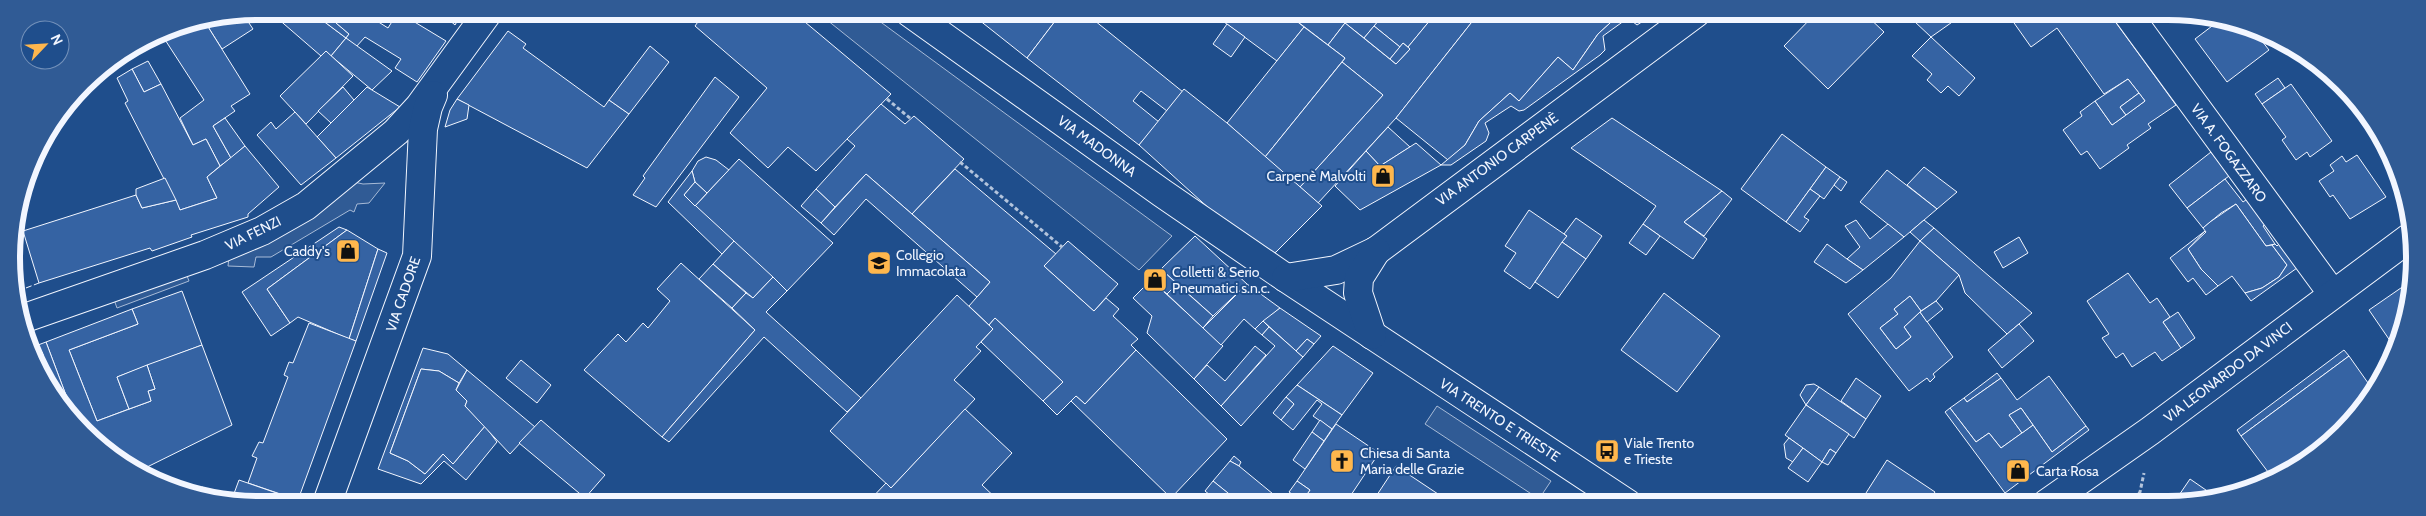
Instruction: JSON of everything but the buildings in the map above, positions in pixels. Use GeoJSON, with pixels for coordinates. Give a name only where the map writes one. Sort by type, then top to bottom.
{"type":"FeatureCollection","features":[{"type":"Feature","properties":{"kind":"street"},"geometry":{"type":"LineString","coordinates":[[440,78],[483,20]]}},
{"type":"Feature","properties":{"kind":"street","name":"VIA MADONNA"},"geometry":{"type":"LineString","coordinates":[[920,20],[1162,193],[1286,278]]}},
{"type":"Feature","properties":{"kind":"street","name":"VIA ANTONIO CARPENÈ"},"geometry":{"type":"LineString","coordinates":[[1286,278],[1336,270],[1376,251],[1687,20]]}},
{"type":"Feature","properties":{"kind":"street","name":"VIA A. FOGAZZARO"},"geometry":{"type":"LineString","coordinates":[[2132,20],[2332,293]]}},
{"type":"Feature","properties":{"kind":"street","name":"VIA FENZI"},"geometry":{"type":"LineString","coordinates":[[27,317],[205,256],[262,231],[306,206],[396,132],[440,78]]}},
{"type":"Feature","properties":{"kind":"street","name":"VIA CADORE"},"geometry":{"type":"LineString","coordinates":[[330,496],[417,256],[423,129],[428,107],[440,78]]}},
{"type":"Feature","properties":{"kind":"street","name":"VIA LEONARDO DA VINCI"},"geometry":{"type":"LineString","coordinates":[[2057,496],[2150,431],[2332,293],[2405,241]]}},
{"type":"Feature","properties":{"kind":"street"},"geometry":{"type":"LineString","coordinates":[[1372,335],[1358,293],[1359,278],[1376,251]]}},
{"type":"Feature","properties":{"kind":"street","name":"VIA TRENTO E TRIESTE"},"geometry":{"type":"LineString","coordinates":[[1286,278],[1616,496]]}},
{"type":"Feature","properties":{"kind":"path"},"geometry":{"type":"LineString","coordinates":[[887,99],[910,119]]}},
{"type":"Feature","properties":{"kind":"path"},"geometry":{"type":"LineString","coordinates":[[960,162],[1062,247]]}},
{"type":"Feature","properties":{"kind":"path"},"geometry":{"type":"LineString","coordinates":[[2137,496],[2140,492],[2146,463]]}},
{"type":"Feature","properties":{"kind":"shaded area"},"geometry":{"type":"Polygon","coordinates":[[[827,20],[878,20],[1172,236],[1139,270],[827,20]]]}},
{"type":"Feature","properties":{"kind":"shaded area"},"geometry":{"type":"Polygon","coordinates":[[[354,182],[363,184],[385,183],[369,203],[357,204],[354,212],[350,210],[271,257],[256,257],[254,267],[228,266],[229,257],[354,182]]]}},
{"type":"Feature","properties":{"kind":"shaded area"},"geometry":{"type":"Polygon","coordinates":[[[184,268],[189,281],[117,308],[112,294],[184,268]]]}},
{"type":"Feature","properties":{"kind":"shaded area"},"geometry":{"type":"Polygon","coordinates":[[[1437,406],[1551,481],[1541,496],[1534,496],[1425,424],[1437,406]]]}},
{"type":"Feature","properties":{"kind":"fence"},"geometry":{"type":"LineString","coordinates":[[22,289],[39,283]]}},
{"type":"Feature","properties":{"kind":"place","name":"Carpenè Malvolti"},"geometry":{"type":"Point","coordinates":[1383,176]}},
{"type":"Feature","properties":{"kind":"place","name":"Caddy's"},"geometry":{"type":"Point","coordinates":[348,251]}},
{"type":"Feature","properties":{"kind":"place","name":"Collegio Immacolata"},"geometry":{"type":"Point","coordinates":[879,263]}},
{"type":"Feature","properties":{"kind":"place","name":"Colletti & Serio Pneumatici s.n.c."},"geometry":{"type":"Point","coordinates":[1155,280]}},
{"type":"Feature","properties":{"kind":"place","name":"Viale Trento e Trieste"},"geometry":{"type":"Point","coordinates":[1607,451]}},
{"type":"Feature","properties":{"kind":"place","name":"Chiesa di Santa Maria delle Grazie"},"geometry":{"type":"Point","coordinates":[1342,461]}},
{"type":"Feature","properties":{"kind":"place","name":"Carta Rosa"},"geometry":{"type":"Point","coordinates":[2018,471]}}]}
